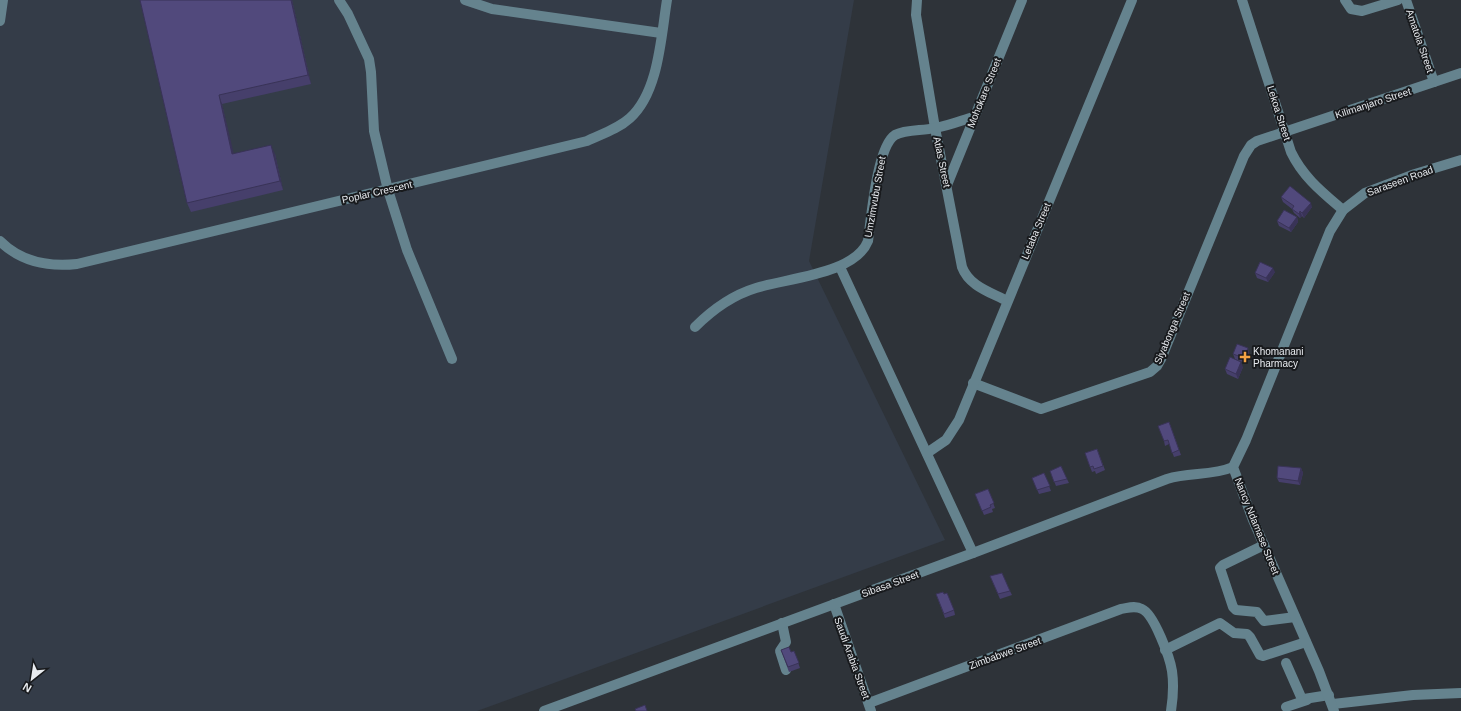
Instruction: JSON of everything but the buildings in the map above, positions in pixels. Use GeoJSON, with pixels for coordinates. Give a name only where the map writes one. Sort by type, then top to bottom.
{"type":"FeatureCollection","features":[{"type":"Feature","properties":{"kind":"street"},"geometry":{"type":"LineString","coordinates":[[0,21],[3,0]]}},
{"type":"Feature","properties":{"kind":"street"},"geometry":{"type":"LineString","coordinates":[[339,0],[348,14],[369,59],[372,72],[374,131],[388,190],[407,250],[452,359]]}},
{"type":"Feature","properties":{"kind":"street"},"geometry":{"type":"LineString","coordinates":[[465,0],[492,9],[661,33]]}},
{"type":"Feature","properties":{"kind":"street","name":"Poplar Crescent"},"geometry":{"type":"LineString","coordinates":[[0,241],[23,258],[42,264],[59,266],[77,264],[587,141],[614,129],[631,117],[650,88],[667,0]]}},
{"type":"Feature","properties":{"kind":"street","name":"Atlas Street"},"geometry":{"type":"LineString","coordinates":[[917,0],[916,15],[935,128],[964,272],[977,286],[1006,301]]}},
{"type":"Feature","properties":{"kind":"street","name":"Mohokare Street"},"geometry":{"type":"LineString","coordinates":[[947,186],[973,118],[1022,0]]}},
{"type":"Feature","properties":{"kind":"street","name":"Letaba Street"},"geometry":{"type":"LineString","coordinates":[[927,453],[946,440],[954,430],[1006,301],[1132,0]]}},
{"type":"Feature","properties":{"kind":"street","name":"Lekoa Street"},"geometry":{"type":"LineString","coordinates":[[1242,0],[1285,132],[1299,168],[1308,179],[1343,210]]}},
{"type":"Feature","properties":{"kind":"street"},"geometry":{"type":"LineString","coordinates":[[1345,0],[1351,9],[1362,11],[1398,0]]}},
{"type":"Feature","properties":{"kind":"street","name":"Amatola Street"},"geometry":{"type":"LineString","coordinates":[[1406,0],[1434,82]]}},
{"type":"Feature","properties":{"kind":"street","name":"Kilimanjaro Street"},"geometry":{"type":"LineString","coordinates":[[1285,132],[1461,73]]}},
{"type":"Feature","properties":{"kind":"street","name":"Umzimvubu Street"},"geometry":{"type":"LineString","coordinates":[[695,327],[707,315],[739,295],[756,288],[840,267],[858,256],[868,241],[881,158],[886,146],[894,136],[901,133],[935,128],[973,118]]}},
{"type":"Feature","properties":{"kind":"street","name":"Siyabonga Street"},"geometry":{"type":"LineString","coordinates":[[973,383],[1041,409],[1143,375],[1154,369],[1161,359],[1244,156],[1254,142],[1285,132]]}},
{"type":"Feature","properties":{"kind":"street","name":"Saraseen Road"},"geometry":{"type":"LineString","coordinates":[[1343,210],[1365,193],[1415,174],[1461,160]]}},
{"type":"Feature","properties":{"kind":"street","name":"Nancy Ndamase Street"},"geometry":{"type":"LineString","coordinates":[[1332,703],[1264,545],[1234,467],[1330,231],[1343,210]]}},
{"type":"Feature","properties":{"kind":"street"},"geometry":{"type":"LineString","coordinates":[[840,267],[973,553]]}},
{"type":"Feature","properties":{"kind":"street","name":"Sibasa Street"},"geometry":{"type":"LineString","coordinates":[[547,711],[973,553],[1174,476],[1221,472],[1234,467]]}},
{"type":"Feature","properties":{"kind":"street"},"geometry":{"type":"LineString","coordinates":[[1264,545],[1222,565],[1220,568],[1232,607],[1236,610],[1257,612],[1264,622],[1295,617]]}},
{"type":"Feature","properties":{"kind":"street","name":"Saudi Arabia Street"},"geometry":{"type":"LineString","coordinates":[[834,604],[870,707]]}},
{"type":"Feature","properties":{"kind":"street","name":"Zimbabwe Street"},"geometry":{"type":"LineString","coordinates":[[870,707],[1121,609],[1136,607],[1141,608],[1152,620],[1165,650]]}},
{"type":"Feature","properties":{"kind":"street"},"geometry":{"type":"LineString","coordinates":[[1171,711],[1173,680],[1172,670],[1165,650],[1220,623],[1234,633],[1247,634],[1260,655],[1263,656],[1306,642]]}},
{"type":"Feature","properties":{"kind":"street"},"geometry":{"type":"LineString","coordinates":[[782,624],[786,642],[780,651],[786,670]]}},
{"type":"Feature","properties":{"kind":"street"},"geometry":{"type":"LineString","coordinates":[[1286,663],[1301,697],[1307,700],[1332,703],[1413,695],[1461,693]]}},
{"type":"Feature","properties":{"kind":"street"},"geometry":{"type":"LineString","coordinates":[[1286,707],[1307,700]]}},
{"type":"Feature","properties":{"kind":"shaded area"},"geometry":{"type":"Polygon","coordinates":[[[0,0],[854,0],[809,261],[945,540],[477,711],[0,711],[0,0]]]}},
{"type":"Feature","properties":{"kind":"place","name":"Khomanani Pharmacy"},"geometry":{"type":"Point","coordinates":[1245,357]}}]}
